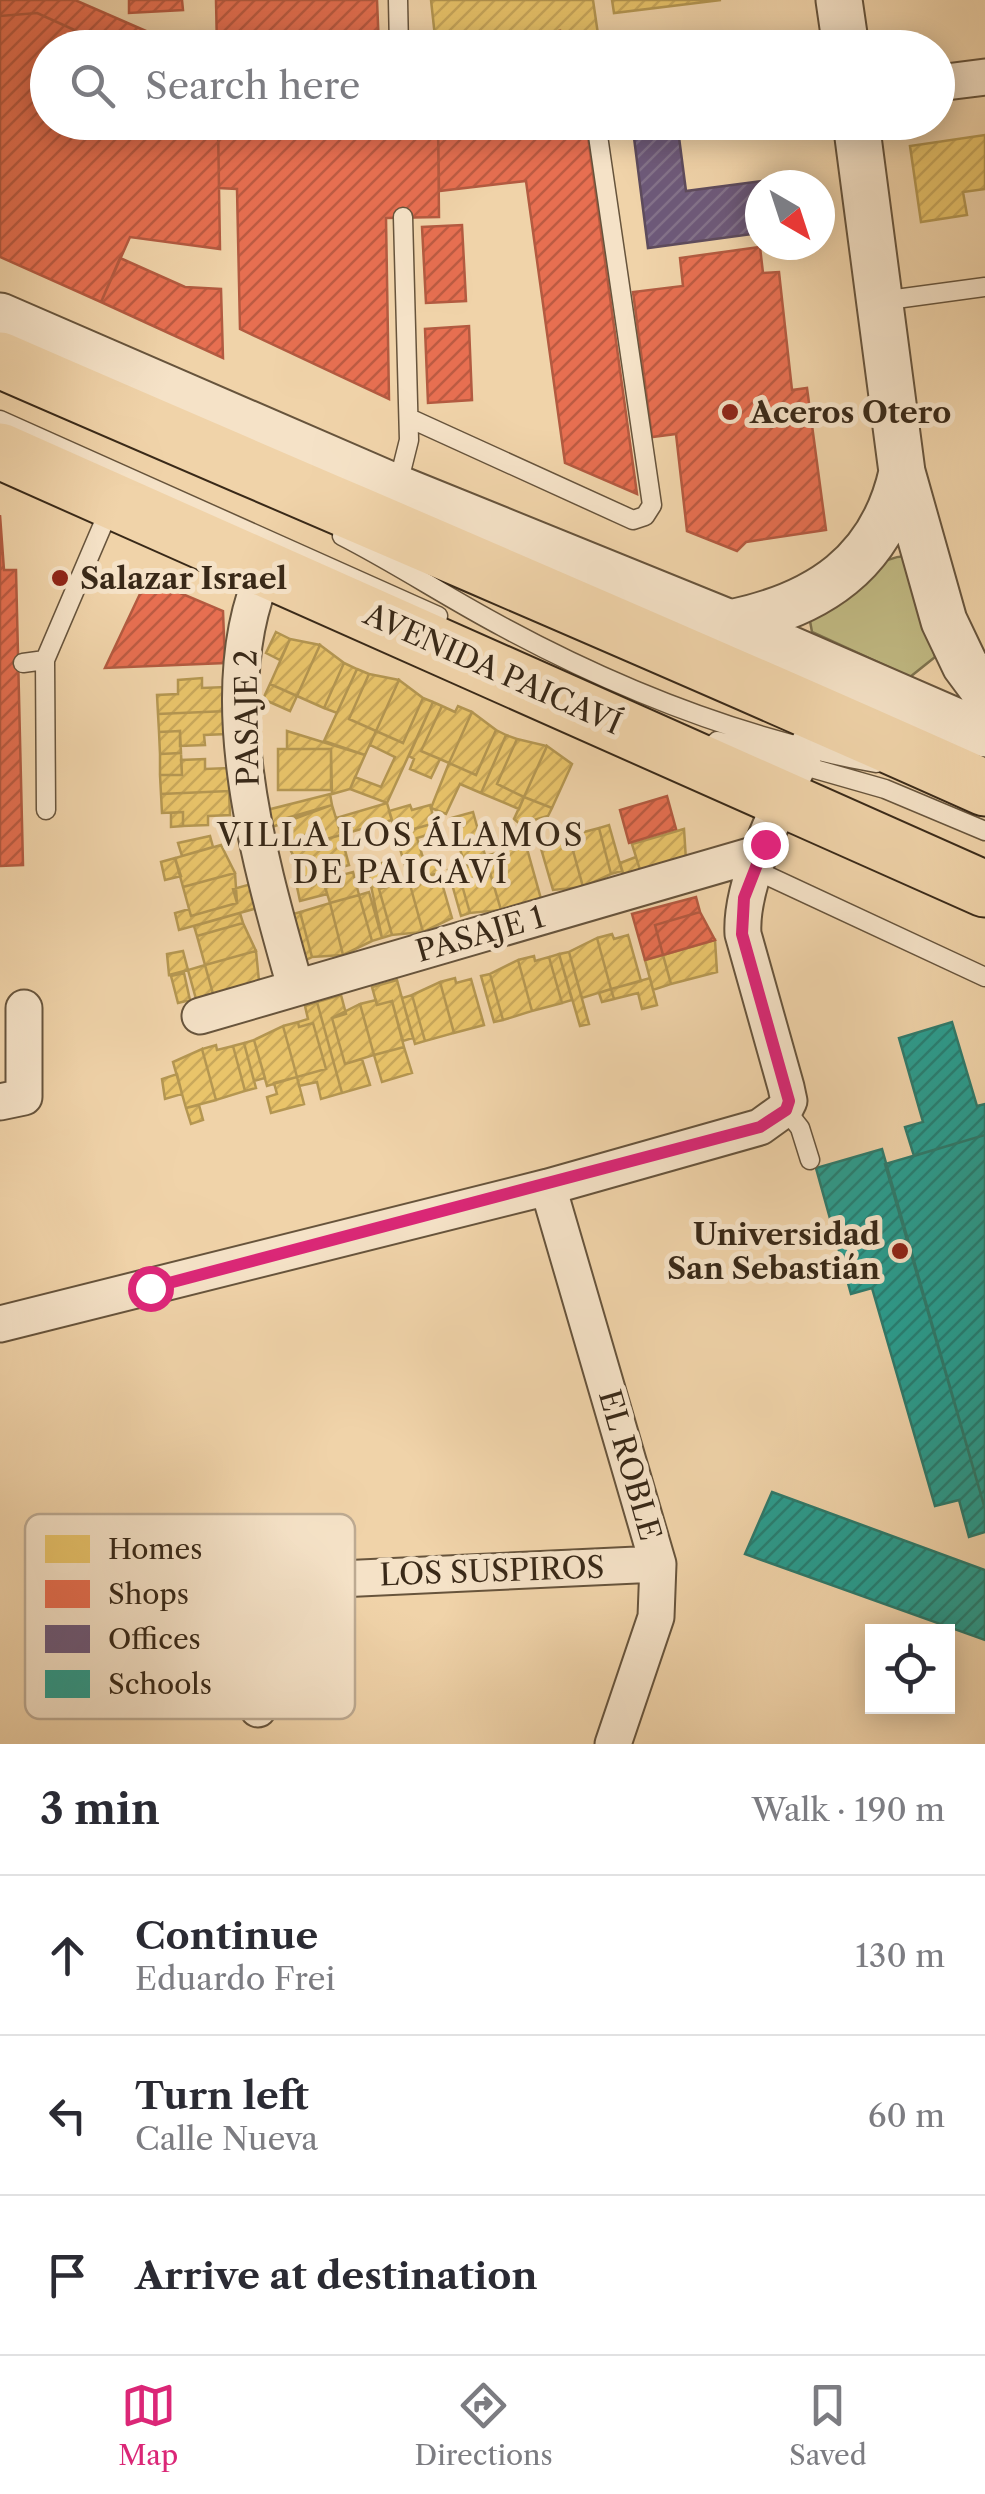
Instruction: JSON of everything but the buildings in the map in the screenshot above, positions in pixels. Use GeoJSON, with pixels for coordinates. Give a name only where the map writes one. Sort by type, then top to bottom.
{"type":"FeatureCollection","features":[{"type":"Feature","properties":{"kind":"main road","name":"AVENIDA PAICAVÍ"},"geometry":{"type":"LineString","coordinates":[[0,360],[803,758],[985,889]]}},
{"type":"Feature","properties":{"kind":"main road","name":"AVENIDA PAICAVÍ"},"geometry":{"type":"LineString","coordinates":[[0,451],[266,568],[803,758],[979,767]]}},
{"type":"Feature","properties":{"kind":"street"},"geometry":{"type":"LineString","coordinates":[[840,0],[844,30]]}},
{"type":"Feature","properties":{"kind":"street"},"geometry":{"type":"LineString","coordinates":[[955,81],[985,77]]}},
{"type":"Feature","properties":{"kind":"street"},"geometry":{"type":"LineString","coordinates":[[858,140],[902,472],[944,621],[965,665],[985,692]]}},
{"type":"Feature","properties":{"kind":"street","name":"AVENIDA PAICAVÍ"},"geometry":{"type":"LineString","coordinates":[[0,316],[397,488],[730,623],[979,767]]}},
{"type":"Feature","properties":{"kind":"street"},"geometry":{"type":"LineString","coordinates":[[730,623],[811,599],[842,578],[879,536],[902,472]]}},
{"type":"Feature","properties":{"kind":"street","name":"PASAJE 2"},"geometry":{"type":"LineString","coordinates":[[266,568],[254,593],[241,653],[248,809],[294,986]]}},
{"type":"Feature","properties":{"kind":"street"},"geometry":{"type":"LineString","coordinates":[[0,1324],[548,1186],[760,1127],[786,1098],[742,934],[741,912],[757,861],[803,758]]}},
{"type":"Feature","properties":{"kind":"street","name":"PASAJE 1"},"geometry":{"type":"LineString","coordinates":[[200,1016],[294,986],[757,861]]}},
{"type":"Feature","properties":{"kind":"street"},"geometry":{"type":"LineString","coordinates":[[0,1102],[24,1098],[24,1008]]}},
{"type":"Feature","properties":{"kind":"street","name":"EL ROBLE"},"geometry":{"type":"LineString","coordinates":[[548,1186],[658,1564],[656,1618],[613,1744]]}},
{"type":"Feature","properties":{"kind":"street","name":"LOS SUSPIROS"},"geometry":{"type":"LineString","coordinates":[[355,1577],[658,1564]]}},
{"type":"Feature","properties":{"kind":"lane"},"geometry":{"type":"LineString","coordinates":[[398,0],[399,30]]}},
{"type":"Feature","properties":{"kind":"lane"},"geometry":{"type":"LineString","coordinates":[[409,418],[633,520],[645,516],[652,505],[599,140]]}},
{"type":"Feature","properties":{"kind":"lane"},"geometry":{"type":"LineString","coordinates":[[397,488],[409,418],[403,217]]}},
{"type":"Feature","properties":{"kind":"lane"},"geometry":{"type":"LineString","coordinates":[[879,301],[985,287]]}},
{"type":"Feature","properties":{"kind":"lane"},"geometry":{"type":"LineString","coordinates":[[0,420],[450,622]]}},
{"type":"Feature","properties":{"kind":"lane"},"geometry":{"type":"LineString","coordinates":[[46,810],[45,660],[112,503]]}},
{"type":"Feature","properties":{"kind":"lane"},"geometry":{"type":"LineString","coordinates":[[324,528],[526,639],[715,722],[985,832]]}},
{"type":"Feature","properties":{"kind":"lane"},"geometry":{"type":"LineString","coordinates":[[475,635],[708,738],[803,758]]}},
{"type":"Feature","properties":{"kind":"lane"},"geometry":{"type":"LineString","coordinates":[[23,664],[45,660]]}},
{"type":"Feature","properties":{"kind":"lane"},"geometry":{"type":"LineString","coordinates":[[757,861],[985,976]]}},
{"type":"Feature","properties":{"kind":"lane"},"geometry":{"type":"LineString","coordinates":[[786,1098],[810,1160]]}},
{"type":"Feature","properties":{"kind":"shaded area"},"geometry":{"type":"Polygon","coordinates":[[[905,556],[935,657],[910,677],[812,632],[810,621],[867,572],[905,556]]]}},
{"type":"Feature","properties":{"kind":"place","name":"Aceros Otero"},"geometry":{"type":"Point","coordinates":[730,412]}},
{"type":"Feature","properties":{"kind":"place","name":"Salazar Israel"},"geometry":{"type":"Point","coordinates":[60,578]}},
{"type":"Feature","properties":{"kind":"place","name":"Universidad San Sebastián"},"geometry":{"type":"Point","coordinates":[900,1251]}},
{"type":"Feature","properties":{"kind":"district","name":"VILLA LOS ÁLAMOS DE PAICAVÍ"},"geometry":{"type":"Point","coordinates":[401,852]}},
{"type":"Feature","properties":{"kind":"route"},"geometry":{"type":"LineString","coordinates":[[150,1288],[548,1186],[760,1127],[776,1118],[786,1110],[789,1101],[742,934],[741,912],[765,844]]}}]}
